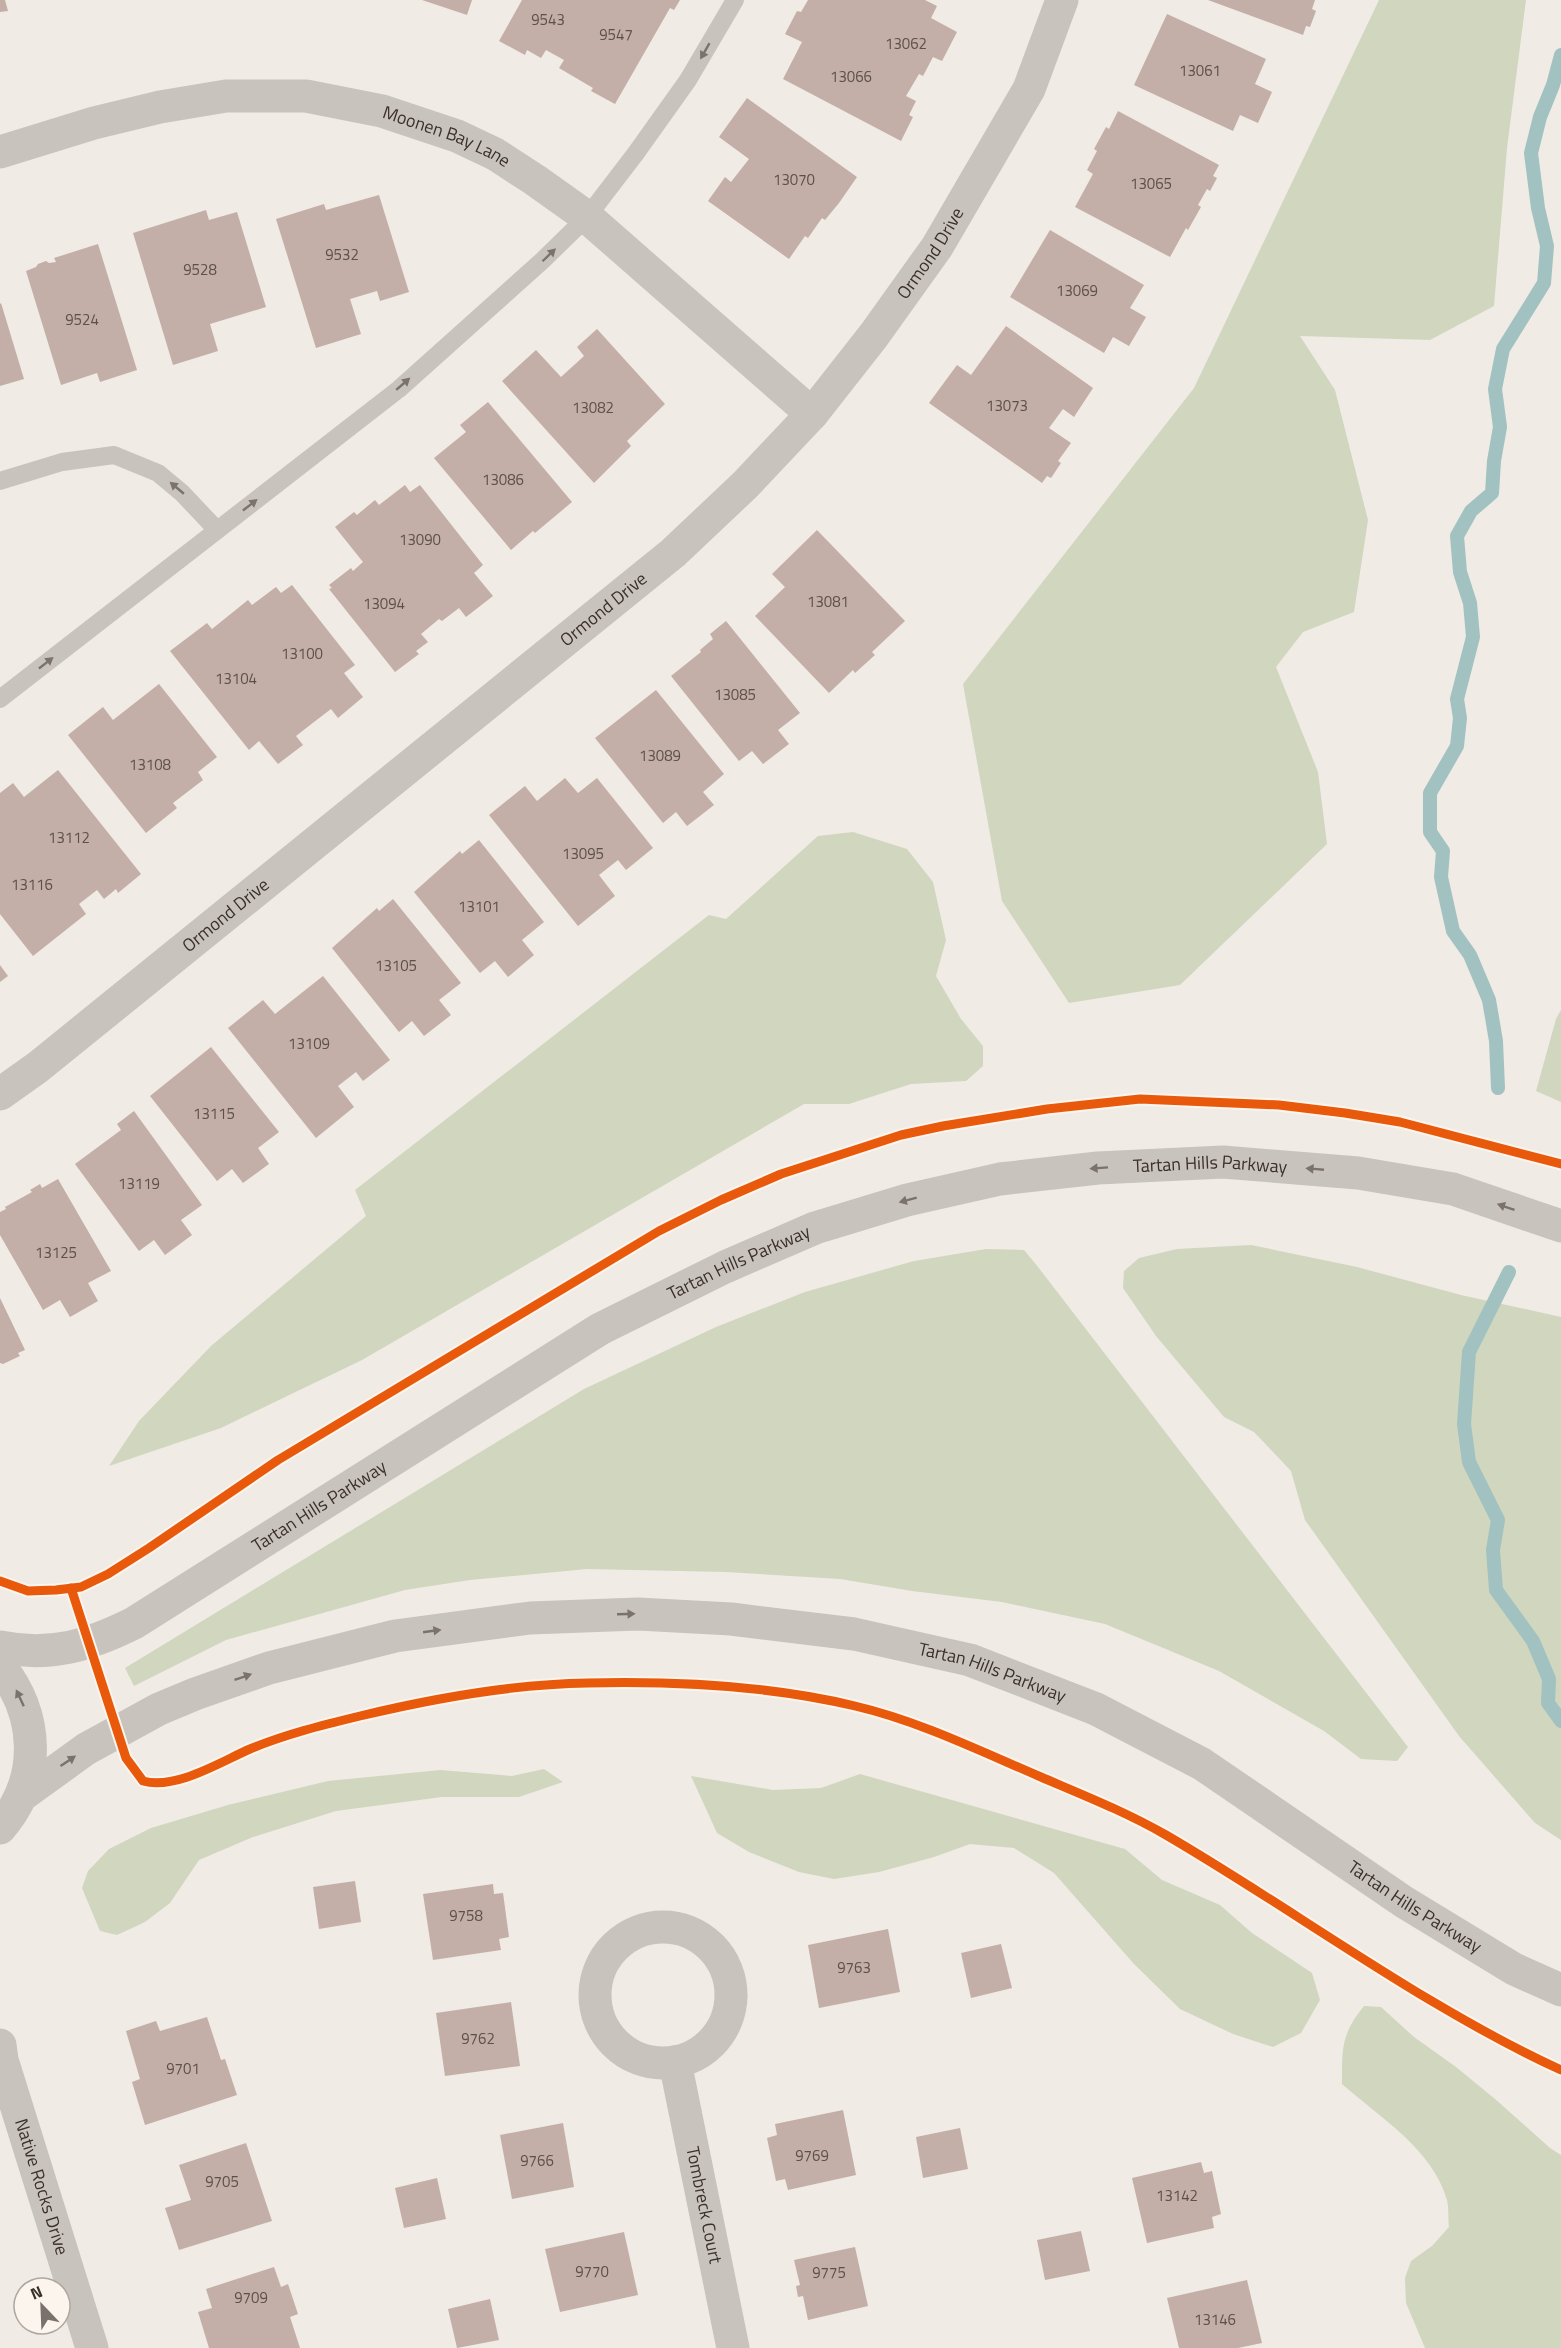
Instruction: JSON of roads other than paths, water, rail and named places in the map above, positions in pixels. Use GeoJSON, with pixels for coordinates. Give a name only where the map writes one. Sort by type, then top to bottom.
{"type":"FeatureCollection","features":[{"type":"Feature","properties":{"kind":"street","name":"Ormond Drive"},"geometry":{"type":"LineString","coordinates":[[0,1094],[38,1067],[673,553],[745,485],[812,414],[874,335],[937,247],[1029,89],[1062,0]]}},
{"type":"Feature","properties":{"kind":"street","name":"Moonen Bay Lane"},"geometry":{"type":"LineString","coordinates":[[0,152],[94,123],[160,107],[226,96],[306,96],[382,111],[457,136],[495,154],[543,185],[587,217],[812,414]]}},
{"type":"Feature","properties":{"kind":"street","name":"Tartan Hills Parkway"},"geometry":{"type":"LineString","coordinates":[[0,1647],[38,1652],[66,1649],[119,1631],[600,1329],[725,1267],[815,1228],[907,1200],[1011,1178],[1098,1167],[1223,1162],[1358,1173],[1453,1189],[1561,1226]]}},
{"type":"Feature","properties":{"kind":"street","name":"Tartan Hills Parkway"},"geometry":{"type":"LineString","coordinates":[[7,1820],[86,1749],[159,1709],[269,1668],[395,1636],[530,1618],[638,1614],[731,1618],[854,1634],[970,1660],[1096,1709],[1202,1764],[1404,1902],[1514,1969],[1561,1990]]}},
{"type":"Feature","properties":{"kind":"street","name":"Tartan Hills Parkway"},"geometry":{"type":"LineString","coordinates":[[0,1666],[13,1682],[25,1709],[31,1738],[30,1768],[7,1820]]}},
{"type":"Feature","properties":{"kind":"street"},"geometry":{"type":"LineString","coordinates":[[664,1927],[686,1932],[705,1942],[720,1958],[729,1978],[731,2000],[726,2022],[714,2041],[696,2055],[675,2062],[653,2062],[633,2057],[616,2045],[604,2029],[596,2010],[595,1990],[600,1970],[610,1953],[625,1939],[643,1930],[664,1927]]}},
{"type":"Feature","properties":{"kind":"street","name":"Native Rocks Drive"},"geometry":{"type":"LineString","coordinates":[[1,2054],[92,2348]]}},
{"type":"Feature","properties":{"kind":"street","name":"Tombreck Court"},"geometry":{"type":"LineString","coordinates":[[675,2062],[733,2348]]}},
{"type":"Feature","properties":{"kind":"lane"},"geometry":{"type":"LineString","coordinates":[[0,699],[399,389],[543,260],[587,217],[688,80],[735,0]]}},
{"type":"Feature","properties":{"kind":"lane"},"geometry":{"type":"LineString","coordinates":[[0,481],[62,462],[114,455],[158,473],[182,492],[217,531]]}},
{"type":"Feature","properties":{"kind":"waterway"},"geometry":{"type":"LineString","coordinates":[[1498,1088],[1496,1041],[1489,1000],[1470,955],[1453,931],[1441,877],[1443,851],[1430,832],[1430,793],[1457,746],[1460,718],[1457,699],[1473,637],[1470,603],[1460,572],[1457,536],[1471,511],[1492,493],[1494,461],[1500,427],[1495,389],[1503,349],[1544,283],[1547,246],[1538,208],[1531,153],[1540,117],[1553,85],[1561,55]]}},
{"type":"Feature","properties":{"kind":"waterway"},"geometry":{"type":"LineString","coordinates":[[1509,1272],[1469,1352],[1464,1424],[1469,1462],[1498,1520],[1493,1550],[1496,1590],[1533,1641],[1549,1679],[1548,1703],[1561,1721]]}}]}
